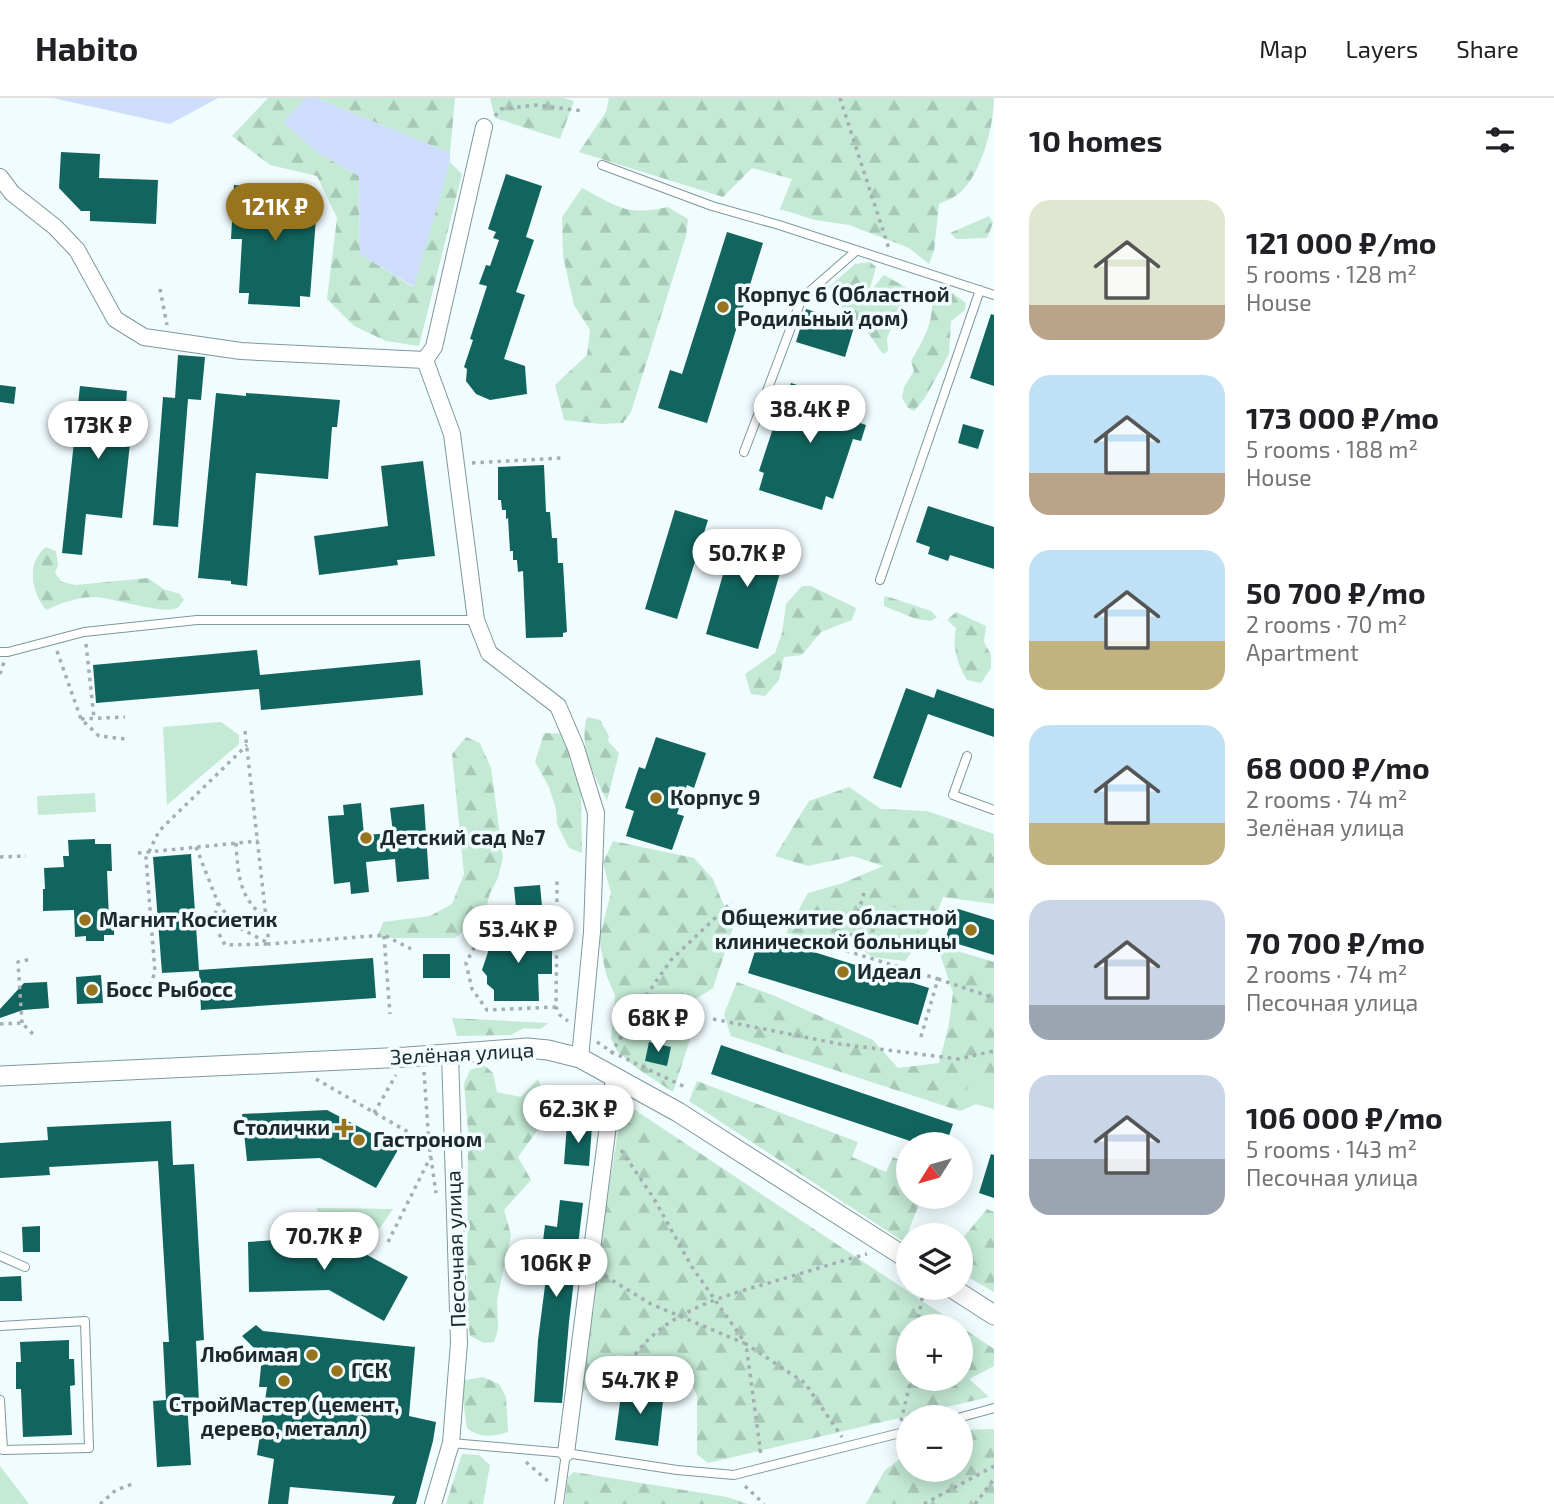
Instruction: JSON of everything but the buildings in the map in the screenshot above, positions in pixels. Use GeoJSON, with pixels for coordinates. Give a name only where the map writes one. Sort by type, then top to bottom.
{"type":"FeatureCollection","features":[{"type":"Feature","properties":{"kind":"street"},"geometry":{"type":"LineString","coordinates":[[425,360],[434,346],[484,128]]}},
{"type":"Feature","properties":{"kind":"street"},"geometry":{"type":"LineString","coordinates":[[0,177],[12,193],[55,227],[77,250],[115,319],[145,337],[241,351],[425,360]]}},
{"type":"Feature","properties":{"kind":"street"},"geometry":{"type":"LineString","coordinates":[[425,360],[452,434],[476,620],[489,653],[558,706],[576,748],[596,813],[592,932],[580,1058]]}},
{"type":"Feature","properties":{"kind":"street","name":"Зелёная улица"},"geometry":{"type":"LineString","coordinates":[[0,1076],[527,1048],[580,1058],[678,1112],[896,1251]]}},
{"type":"Feature","properties":{"kind":"street","name":"Песочная улица"},"geometry":{"type":"LineString","coordinates":[[433,1504],[451,1443],[459,1343],[450,1054]]}},
{"type":"Feature","properties":{"kind":"street"},"geometry":{"type":"LineString","coordinates":[[566,1453],[607,1131],[608,1074]]}},
{"type":"Feature","properties":{"kind":"street"},"geometry":{"type":"LineString","coordinates":[[971,1300],[994,1315]]}},
{"type":"Feature","properties":{"kind":"lane"},"geometry":{"type":"LineString","coordinates":[[603,165],[712,206],[994,295]]}},
{"type":"Feature","properties":{"kind":"lane"},"geometry":{"type":"LineString","coordinates":[[744,452],[802,298],[856,251]]}},
{"type":"Feature","properties":{"kind":"lane"},"geometry":{"type":"LineString","coordinates":[[880,580],[980,290]]}},
{"type":"Feature","properties":{"kind":"lane"},"geometry":{"type":"LineString","coordinates":[[0,652],[85,632],[197,620],[476,620]]}},
{"type":"Feature","properties":{"kind":"lane"},"geometry":{"type":"LineString","coordinates":[[967,757],[953,795],[994,810]]}},
{"type":"Feature","properties":{"kind":"lane"},"geometry":{"type":"LineString","coordinates":[[0,1256],[25,1267]]}},
{"type":"Feature","properties":{"kind":"lane"},"geometry":{"type":"LineString","coordinates":[[0,1326],[85,1321],[89,1448],[4,1450],[0,1400]]}},
{"type":"Feature","properties":{"kind":"lane"},"geometry":{"type":"LineString","coordinates":[[973,1414],[994,1408]]}},
{"type":"Feature","properties":{"kind":"lane"},"geometry":{"type":"LineString","coordinates":[[451,1443],[566,1453],[677,1470],[734,1475],[896,1433]]}},
{"type":"Feature","properties":{"kind":"lane"},"geometry":{"type":"LineString","coordinates":[[559,1504],[566,1453]]}},
{"type":"Feature","properties":{"kind":"path"},"geometry":{"type":"LineString","coordinates":[[839,98],[894,263]]}},
{"type":"Feature","properties":{"kind":"path"},"geometry":{"type":"LineString","coordinates":[[484,128],[501,109],[536,105],[583,111]]}},
{"type":"Feature","properties":{"kind":"path"},"geometry":{"type":"LineString","coordinates":[[160,289],[170,341]]}},
{"type":"Feature","properties":{"kind":"path"},"geometry":{"type":"LineString","coordinates":[[456,464],[561,458]]}},
{"type":"Feature","properties":{"kind":"path"},"geometry":{"type":"LineString","coordinates":[[85,632],[94,718]]}},
{"type":"Feature","properties":{"kind":"path"},"geometry":{"type":"LineString","coordinates":[[52,640],[81,719],[99,736],[125,739]]}},
{"type":"Feature","properties":{"kind":"path"},"geometry":{"type":"LineString","coordinates":[[81,719],[125,717]]}},
{"type":"Feature","properties":{"kind":"path"},"geometry":{"type":"LineString","coordinates":[[245,731],[270,943]]}},
{"type":"Feature","properties":{"kind":"path"},"geometry":{"type":"LineString","coordinates":[[149,986],[155,972],[146,858],[159,831],[247,745]]}},
{"type":"Feature","properties":{"kind":"path"},"geometry":{"type":"LineString","coordinates":[[138,853],[257,841]]}},
{"type":"Feature","properties":{"kind":"path"},"geometry":{"type":"LineString","coordinates":[[236,843],[238,880],[255,910],[267,919]]}},
{"type":"Feature","properties":{"kind":"path"},"geometry":{"type":"LineString","coordinates":[[196,847],[218,903],[234,925],[270,943]]}},
{"type":"Feature","properties":{"kind":"path"},"geometry":{"type":"LineString","coordinates":[[0,857],[26,856]]}},
{"type":"Feature","properties":{"kind":"path"},"geometry":{"type":"LineString","coordinates":[[557,877],[556,1007],[560,1015],[612,1052],[687,1088]]}},
{"type":"Feature","properties":{"kind":"path"},"geometry":{"type":"LineString","coordinates":[[863,893],[847,951],[994,998]]}},
{"type":"Feature","properties":{"kind":"path"},"geometry":{"type":"LineString","coordinates":[[608,1074],[612,1052],[639,1006],[671,960],[732,902]]}},
{"type":"Feature","properties":{"kind":"path"},"geometry":{"type":"LineString","coordinates":[[218,903],[213,923],[225,946],[384,935],[411,949]]}},
{"type":"Feature","properties":{"kind":"path"},"geometry":{"type":"LineString","coordinates":[[556,1007],[487,1010],[472,989],[466,963],[486,925],[557,919]]}},
{"type":"Feature","properties":{"kind":"path"},"geometry":{"type":"LineString","coordinates":[[384,935],[390,1014]]}},
{"type":"Feature","properties":{"kind":"path"},"geometry":{"type":"LineString","coordinates":[[32,959],[18,962],[22,1023],[33,1034]]}},
{"type":"Feature","properties":{"kind":"path"},"geometry":{"type":"LineString","coordinates":[[920,1040],[938,979]]}},
{"type":"Feature","properties":{"kind":"path"},"geometry":{"type":"LineString","coordinates":[[713,1019],[840,1044],[958,1059],[994,1051]]}},
{"type":"Feature","properties":{"kind":"path"},"geometry":{"type":"LineString","coordinates":[[0,1024],[22,1023]]}},
{"type":"Feature","properties":{"kind":"path"},"geometry":{"type":"LineString","coordinates":[[374,1113],[415,1056]]}},
{"type":"Feature","properties":{"kind":"path"},"geometry":{"type":"LineString","coordinates":[[415,1056],[436,1194]]}},
{"type":"Feature","properties":{"kind":"path"},"geometry":{"type":"LineString","coordinates":[[310,1076],[429,1144]]}},
{"type":"Feature","properties":{"kind":"path"},"geometry":{"type":"LineString","coordinates":[[607,1131],[653,1197],[692,1267],[746,1343],[763,1467]]}},
{"type":"Feature","properties":{"kind":"path"},"geometry":{"type":"LineString","coordinates":[[388,1242],[431,1156]]}},
{"type":"Feature","properties":{"kind":"path"},"geometry":{"type":"LineString","coordinates":[[626,1368],[635,1352],[655,1333],[714,1299],[889,1247]]}},
{"type":"Feature","properties":{"kind":"path"},"geometry":{"type":"LineString","coordinates":[[590,1267],[651,1304],[746,1343],[805,1383],[848,1444]]}},
{"type":"Feature","properties":{"kind":"path"},"geometry":{"type":"LineString","coordinates":[[512,1449],[561,1492]]}},
{"type":"Feature","properties":{"kind":"path"},"geometry":{"type":"LineString","coordinates":[[924,1504],[994,1466]]}},
{"type":"Feature","properties":{"kind":"path"},"geometry":{"type":"LineString","coordinates":[[734,1475],[764,1504]]}},
{"type":"Feature","properties":{"kind":"path"},"geometry":{"type":"LineString","coordinates":[[975,1504],[994,1479]]}},
{"type":"Feature","properties":{"kind":"path"},"geometry":{"type":"LineString","coordinates":[[100,1504],[116,1490],[135,1483]]}},
{"type":"Feature","properties":{"kind":"green space"},"geometry":{"type":"Polygon","coordinates":[[[268,98],[305,98],[283,122],[317,152],[359,176],[360,254],[413,287],[450,162],[462,174],[419,346],[386,341],[354,326],[327,299],[337,218],[317,176],[270,165],[232,136],[268,98]]]}},
{"type":"Feature","properties":{"kind":"green space"},"geometry":{"type":"Polygon","coordinates":[[[316,98],[455,98],[450,153],[316,98]]]}},
{"type":"Feature","properties":{"kind":"green space"},"geometry":{"type":"Polygon","coordinates":[[[490,98],[564,98],[574,101],[560,139],[495,118],[490,98]]]}},
{"type":"Feature","properties":{"kind":"green space"},"geometry":{"type":"Polygon","coordinates":[[[609,98],[994,98],[988,138],[978,166],[963,190],[939,204],[934,251],[929,264],[909,248],[849,225],[815,220],[780,209],[792,179],[752,168],[723,197],[579,152],[606,112],[609,98]]]}},
{"type":"Feature","properties":{"kind":"green space"},"geometry":{"type":"Polygon","coordinates":[[[582,188],[623,208],[653,210],[668,207],[688,219],[686,236],[631,412],[623,423],[601,424],[564,420],[555,385],[587,355],[590,330],[574,305],[563,256],[562,217],[582,188]]]}},
{"type":"Feature","properties":{"kind":"green space"},"geometry":{"type":"Polygon","coordinates":[[[989,216],[993,223],[987,238],[957,239],[950,233],[989,216]]]}},
{"type":"Feature","properties":{"kind":"green space"},"geometry":{"type":"Polygon","coordinates":[[[870,262],[876,267],[869,292],[884,275],[909,289],[887,338],[888,351],[883,354],[865,329],[835,300],[830,286],[855,264],[870,262]]]}},
{"type":"Feature","properties":{"kind":"green space"},"geometry":{"type":"Polygon","coordinates":[[[941,290],[948,290],[966,303],[965,310],[951,321],[949,354],[925,398],[914,411],[908,408],[902,398],[904,387],[914,371],[911,361],[929,325],[932,300],[941,290]]]}},
{"type":"Feature","properties":{"kind":"green space"},"geometry":{"type":"Polygon","coordinates":[[[46,547],[56,551],[58,565],[55,573],[62,582],[76,585],[148,578],[163,589],[180,594],[184,600],[171,610],[88,597],[46,610],[34,587],[33,569],[39,554],[46,547]]]}},
{"type":"Feature","properties":{"kind":"green space"},"geometry":{"type":"Polygon","coordinates":[[[802,586],[811,586],[856,608],[852,620],[821,632],[802,655],[784,657],[779,680],[765,696],[751,694],[745,674],[775,653],[782,633],[786,604],[802,586]]]}},
{"type":"Feature","properties":{"kind":"green space"},"geometry":{"type":"Polygon","coordinates":[[[886,596],[931,611],[937,617],[931,621],[916,619],[884,606],[886,596]]]}},
{"type":"Feature","properties":{"kind":"green space"},"geometry":{"type":"Polygon","coordinates":[[[956,612],[986,626],[984,642],[991,655],[991,668],[981,683],[967,680],[958,661],[955,648],[956,628],[947,620],[956,612]]]}},
{"type":"Feature","properties":{"kind":"green space"},"geometry":{"type":"Polygon","coordinates":[[[587,717],[600,720],[609,736],[608,741],[619,753],[607,801],[586,749],[584,739],[587,717]]]}},
{"type":"Feature","properties":{"kind":"green space"},"geometry":{"type":"Polygon","coordinates":[[[221,722],[239,735],[239,744],[167,805],[163,727],[221,722]]]}},
{"type":"Feature","properties":{"kind":"green space"},"geometry":{"type":"Polygon","coordinates":[[[544,733],[564,734],[581,791],[582,853],[569,848],[557,824],[556,809],[549,787],[535,762],[544,733]]]}},
{"type":"Feature","properties":{"kind":"green space"},"geometry":{"type":"Polygon","coordinates":[[[466,737],[480,743],[491,768],[503,857],[484,916],[455,938],[377,938],[383,922],[430,916],[452,904],[464,874],[452,754],[466,737]]]}},
{"type":"Feature","properties":{"kind":"green space"},"geometry":{"type":"Polygon","coordinates":[[[849,787],[881,809],[927,811],[994,834],[994,904],[943,897],[932,926],[905,961],[872,957],[846,938],[825,942],[786,933],[808,893],[843,883],[883,866],[853,856],[808,866],[775,856],[809,801],[849,787]]]}},
{"type":"Feature","properties":{"kind":"green space"},"geometry":{"type":"Polygon","coordinates":[[[95,793],[96,812],[38,815],[37,796],[95,793]]]}},
{"type":"Feature","properties":{"kind":"green space"},"geometry":{"type":"Polygon","coordinates":[[[613,841],[694,858],[713,879],[733,928],[713,988],[689,1003],[691,1036],[673,1092],[635,1067],[617,1051],[611,1039],[615,996],[606,974],[599,939],[611,893],[603,863],[613,841]],[[650,1042],[645,1061],[667,1065],[671,1047],[650,1042]]]}},
{"type":"Feature","properties":{"kind":"green space"},"geometry":{"type":"Polygon","coordinates":[[[883,904],[922,916],[912,950],[873,938],[883,904]]]}},
{"type":"Feature","properties":{"kind":"green space"},"geometry":{"type":"Polygon","coordinates":[[[937,945],[994,962],[994,1092],[990,1098],[960,1111],[731,1036],[724,1014],[737,982],[873,1040],[898,1068],[939,1063],[949,1024],[953,993],[937,945]]]}},
{"type":"Feature","properties":{"kind":"green space"},"geometry":{"type":"Polygon","coordinates":[[[452,1018],[548,1023],[541,1029],[524,1028],[511,1035],[457,1036],[452,1018]]]}},
{"type":"Feature","properties":{"kind":"green space"},"geometry":{"type":"Polygon","coordinates":[[[484,1065],[493,1073],[497,1092],[521,1097],[538,1079],[550,1113],[518,1157],[531,1180],[504,1210],[511,1235],[497,1300],[498,1329],[494,1342],[484,1343],[470,1336],[467,1317],[468,1130],[464,1084],[470,1070],[484,1065]]]}},
{"type":"Feature","properties":{"kind":"green space"},"geometry":{"type":"Polygon","coordinates":[[[972,1071],[994,1077],[994,1109],[964,1101],[972,1071]]]}},
{"type":"Feature","properties":{"kind":"green space"},"geometry":{"type":"Polygon","coordinates":[[[697,1081],[858,1142],[852,1157],[886,1172],[893,1157],[896,1158],[896,1209],[917,1209],[912,1223],[896,1223],[896,1237],[689,1101],[697,1081]]]}},
{"type":"Feature","properties":{"kind":"green space"},"geometry":{"type":"Polygon","coordinates":[[[623,1102],[896,1283],[896,1300],[921,1300],[942,1314],[896,1314],[896,1391],[973,1391],[973,1383],[989,1397],[955,1405],[896,1405],[896,1419],[708,1463],[697,1454],[697,1396],[685,1366],[617,1355],[592,1386],[582,1392],[583,1354],[594,1309],[601,1233],[623,1102]]]}},
{"type":"Feature","properties":{"kind":"green space"},"geometry":{"type":"Polygon","coordinates":[[[316,1208],[393,1209],[380,1228],[323,1220],[316,1208]]]}},
{"type":"Feature","properties":{"kind":"green space"},"geometry":{"type":"Polygon","coordinates":[[[987,1209],[994,1212],[994,1292],[973,1280],[973,1226],[987,1209]]]}},
{"type":"Feature","properties":{"kind":"green space"},"geometry":{"type":"Polygon","coordinates":[[[973,1335],[994,1349],[994,1366],[973,1377],[973,1335]]]}},
{"type":"Feature","properties":{"kind":"green space"},"geometry":{"type":"Polygon","coordinates":[[[483,1377],[499,1384],[506,1397],[508,1432],[486,1436],[467,1428],[460,1381],[483,1377]]]}},
{"type":"Feature","properties":{"kind":"green space"},"geometry":{"type":"Polygon","coordinates":[[[994,1429],[994,1504],[866,1504],[885,1470],[896,1462],[896,1482],[973,1482],[973,1430],[994,1429]]]}},
{"type":"Feature","properties":{"kind":"green space"},"geometry":{"type":"Polygon","coordinates":[[[462,1454],[479,1455],[490,1465],[483,1504],[446,1504],[462,1454]]]}},
{"type":"Feature","properties":{"kind":"green space"},"geometry":{"type":"Polygon","coordinates":[[[0,1466],[29,1504],[0,1504],[0,1466]]]}},
{"type":"Feature","properties":{"kind":"green space"},"geometry":{"type":"Polygon","coordinates":[[[574,1472],[727,1497],[748,1504],[565,1504],[568,1477],[574,1472]]]}},
{"type":"Feature","properties":{"kind":"water"},"geometry":{"type":"Polygon","coordinates":[[[53,98],[218,98],[170,124],[53,98]]]}},
{"type":"Feature","properties":{"kind":"water"},"geometry":{"type":"Polygon","coordinates":[[[305,98],[316,98],[450,153],[450,162],[414,287],[360,254],[359,176],[317,152],[283,122],[305,98]]]}},
{"type":"Feature","properties":{"kind":"place","name":"Корпус 6 (Областной Родильный дом)"},"geometry":{"type":"Point","coordinates":[723,307]}},
{"type":"Feature","properties":{"kind":"place","name":"Корпус 9"},"geometry":{"type":"Point","coordinates":[656,798]}},
{"type":"Feature","properties":{"kind":"place","name":"Детский сад №7"},"geometry":{"type":"Point","coordinates":[366,838]}},
{"type":"Feature","properties":{"kind":"place","name":"Магнит Косиетик"},"geometry":{"type":"Point","coordinates":[85,920]}},
{"type":"Feature","properties":{"kind":"place","name":"Общежитие областной клинической больницы"},"geometry":{"type":"Point","coordinates":[971,930]}},
{"type":"Feature","properties":{"kind":"place","name":"Идеал"},"geometry":{"type":"Point","coordinates":[843,972]}},
{"type":"Feature","properties":{"kind":"place","name":"Босс Рыбосс"},"geometry":{"type":"Point","coordinates":[92,990]}},
{"type":"Feature","properties":{"kind":"place","name":"Столички"},"geometry":{"type":"Point","coordinates":[344,1128]}},
{"type":"Feature","properties":{"kind":"place","name":"Гастроном"},"geometry":{"type":"Point","coordinates":[359,1140]}},
{"type":"Feature","properties":{"kind":"place","name":"Любимая"},"geometry":{"type":"Point","coordinates":[312,1355]}},
{"type":"Feature","properties":{"kind":"place","name":"ГСК"},"geometry":{"type":"Point","coordinates":[337,1371]}},
{"type":"Feature","properties":{"kind":"place","name":"СтройМастер (цемент, дерево, металл)"},"geometry":{"type":"Point","coordinates":[284,1381]}}]}
